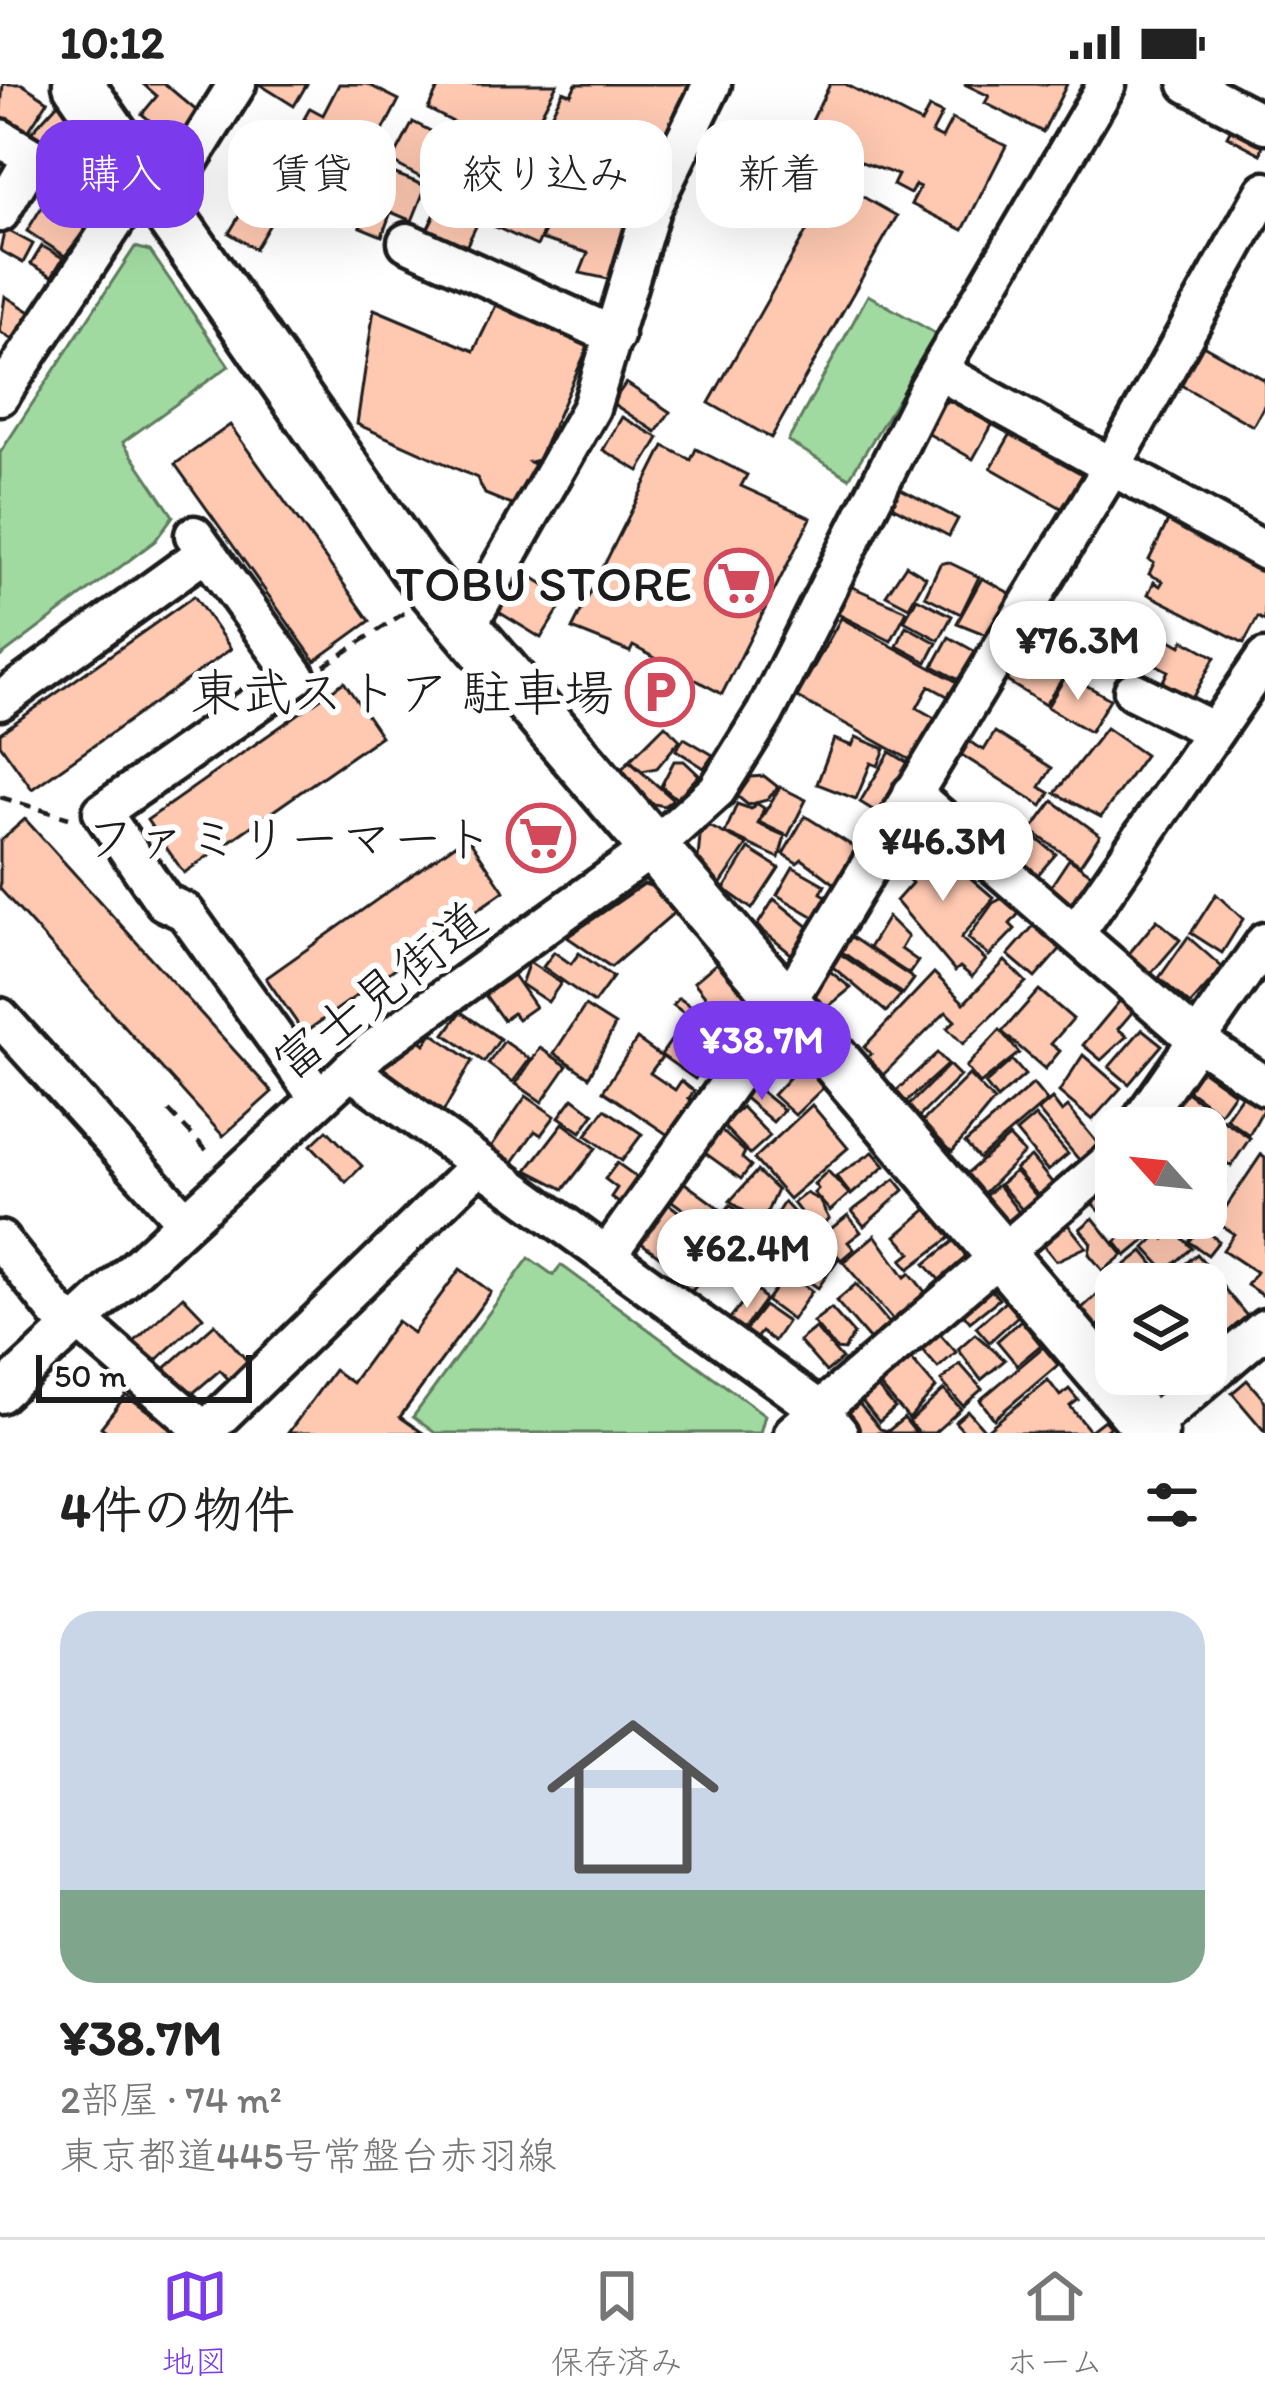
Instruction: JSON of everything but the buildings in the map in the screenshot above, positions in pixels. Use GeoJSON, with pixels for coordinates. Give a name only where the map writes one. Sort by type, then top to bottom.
{"type":"FeatureCollection","features":[{"type":"Feature","properties":{"kind":"main road"},"geometry":{"type":"LineString","coordinates":[[78,84],[99,120]]}},
{"type":"Feature","properties":{"kind":"main road"},"geometry":{"type":"LineString","coordinates":[[165,228],[465,630],[1151,1430]]}},
{"type":"Feature","properties":{"kind":"street"},"geometry":{"type":"LineString","coordinates":[[204,127],[237,84]]}},
{"type":"Feature","properties":{"kind":"street"},"geometry":{"type":"LineString","coordinates":[[465,630],[591,408],[651,209],[712,84]]}},
{"type":"Feature","properties":{"kind":"street","name":"富士見街道"},"geometry":{"type":"LineString","coordinates":[[0,1394],[350,1070],[653,847],[716,790],[765,713],[860,516],[939,371],[1107,84]]}},
{"type":"Feature","properties":{"kind":"street"},"geometry":{"type":"LineString","coordinates":[[1188,84],[1265,124]]}},
{"type":"Feature","properties":{"kind":"street"},"geometry":{"type":"LineString","coordinates":[[0,138],[36,160]]}},
{"type":"Feature","properties":{"kind":"street"},"geometry":{"type":"LineString","coordinates":[[0,213],[32,158]]}},
{"type":"Feature","properties":{"kind":"street"},"geometry":{"type":"LineString","coordinates":[[608,1254],[787,1002],[1111,468],[1265,191]]}},
{"type":"Feature","properties":{"kind":"street"},"geometry":{"type":"LineString","coordinates":[[0,396],[126,228]]}},
{"type":"Feature","properties":{"kind":"street"},"geometry":{"type":"LineString","coordinates":[[407,242],[615,336]]}},
{"type":"Feature","properties":{"kind":"street"},"geometry":{"type":"LineString","coordinates":[[939,371],[1265,551]]}},
{"type":"Feature","properties":{"kind":"street"},"geometry":{"type":"LineString","coordinates":[[0,701],[200,543],[296,676],[102,812],[164,902],[184,912],[318,1098]]}},
{"type":"Feature","properties":{"kind":"street"},"geometry":{"type":"LineString","coordinates":[[1076,933],[1264,662]]}},
{"type":"Feature","properties":{"kind":"street"},"geometry":{"type":"LineString","coordinates":[[1132,691],[1214,731]]}},
{"type":"Feature","properties":{"kind":"street"},"geometry":{"type":"LineString","coordinates":[[912,793],[1198,1041],[1265,1086]]}},
{"type":"Feature","properties":{"kind":"street"},"geometry":{"type":"LineString","coordinates":[[1151,1107],[1265,942]]}},
{"type":"Feature","properties":{"kind":"street"},"geometry":{"type":"LineString","coordinates":[[0,1017],[184,1220]]}},
{"type":"Feature","properties":{"kind":"street"},"geometry":{"type":"LineString","coordinates":[[350,1070],[608,1254],[817,1425],[1095,1174]]}},
{"type":"Feature","properties":{"kind":"street"},"geometry":{"type":"LineString","coordinates":[[0,1240],[58,1313],[89,1330],[205,1432],[478,1165]]}},
{"type":"Feature","properties":{"kind":"street"},"geometry":{"type":"LineString","coordinates":[[1151,1430],[1265,1328]]}},
{"type":"Feature","properties":{"kind":"path"},"geometry":{"type":"LineString","coordinates":[[296,676],[328,663],[412,608]]}},
{"type":"Feature","properties":{"kind":"path"},"geometry":{"type":"LineString","coordinates":[[0,797],[70,818],[86,808]]}},
{"type":"Feature","properties":{"kind":"path"},"geometry":{"type":"LineString","coordinates":[[169,1111],[219,1163]]}},
{"type":"Feature","properties":{"kind":"green space"},"geometry":{"type":"Polygon","coordinates":[[[135,247],[150,251],[229,366],[123,442],[173,516],[155,541],[0,657],[0,453],[135,247]]]}},
{"type":"Feature","properties":{"kind":"green space"},"geometry":{"type":"Polygon","coordinates":[[[868,295],[938,335],[849,478],[788,441],[868,295]]]}},
{"type":"Feature","properties":{"kind":"green space"},"geometry":{"type":"Polygon","coordinates":[[[529,1258],[553,1275],[561,1265],[765,1415],[760,1433],[435,1433],[413,1417],[529,1258]]]}},
{"type":"Feature","properties":{"kind":"place","name":"TOBU STORE"},"geometry":{"type":"Point","coordinates":[739,583]}},
{"type":"Feature","properties":{"kind":"place","name":"東武ストア 駐車場"},"geometry":{"type":"Point","coordinates":[660,692]}},
{"type":"Feature","properties":{"kind":"place","name":"ファミリーマート"},"geometry":{"type":"Point","coordinates":[541,838]}}]}
